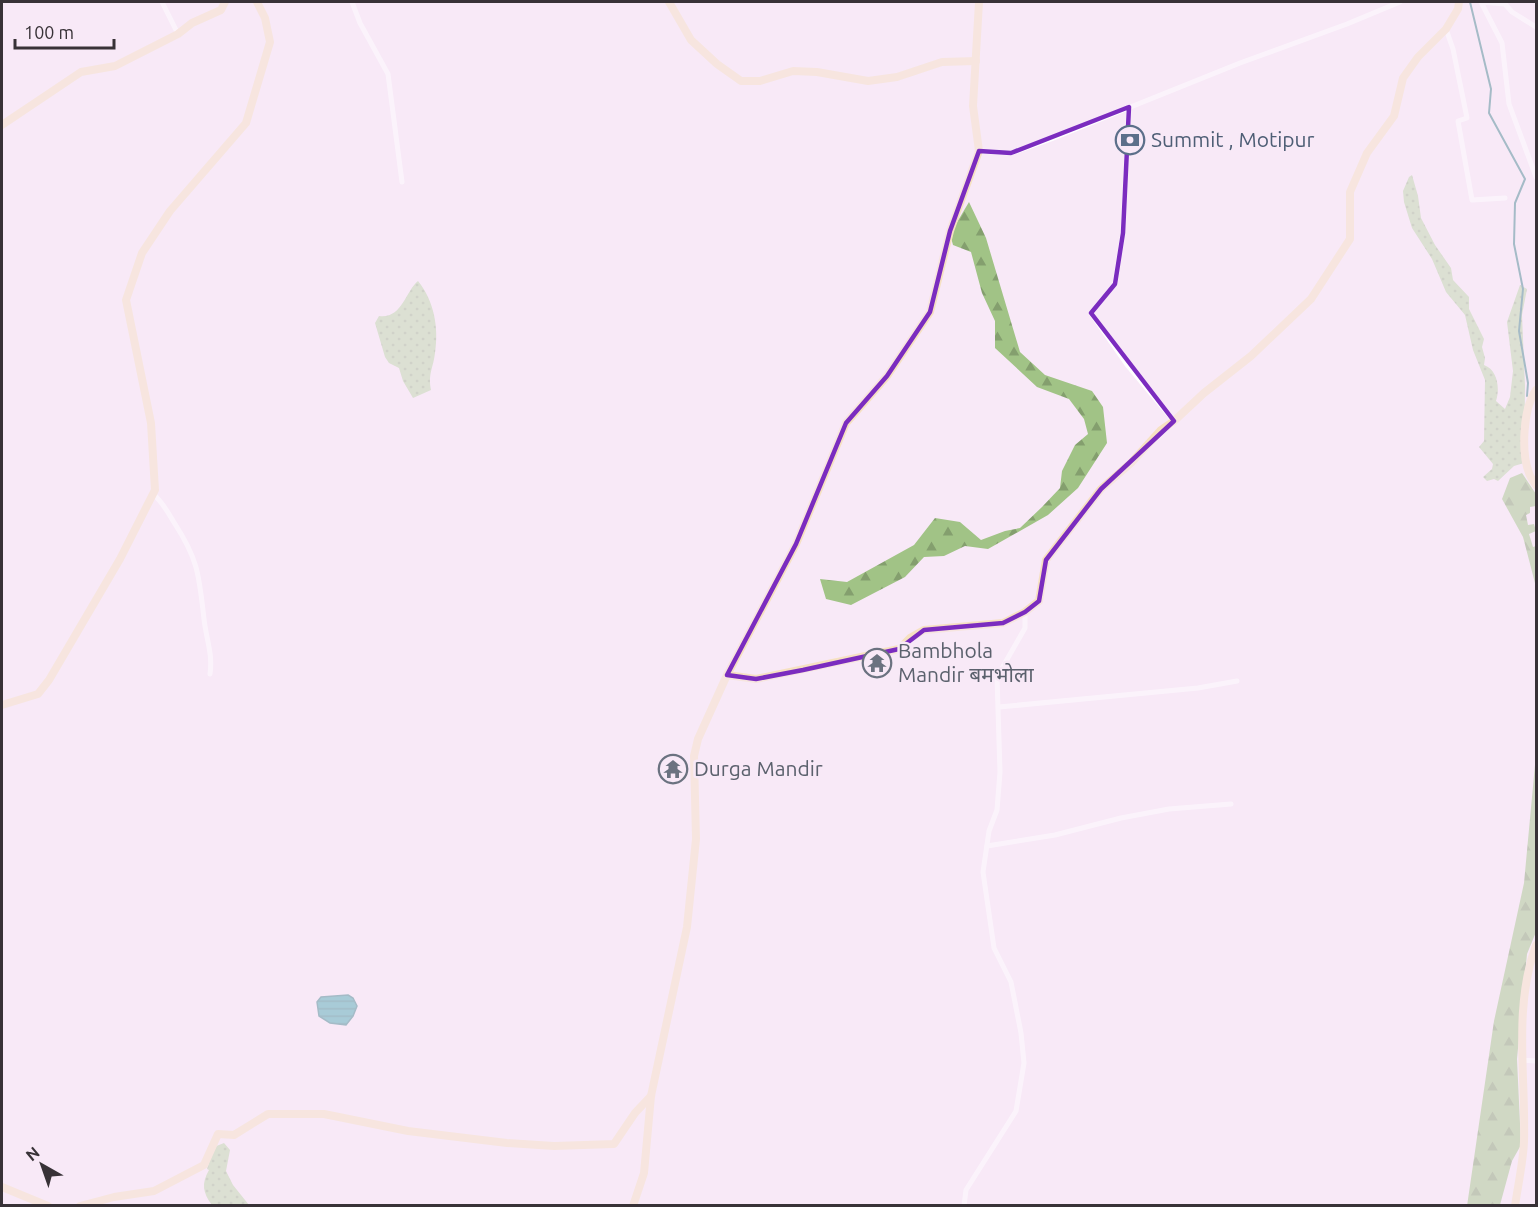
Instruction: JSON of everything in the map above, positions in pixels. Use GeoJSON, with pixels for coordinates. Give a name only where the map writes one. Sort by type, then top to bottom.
{"type":"FeatureCollection","features":[{"type":"Feature","properties":{"kind":"street"},"geometry":{"type":"LineString","coordinates":[[162,2],[178,34]]}},
{"type":"Feature","properties":{"kind":"street"},"geometry":{"type":"LineString","coordinates":[[2,125],[81,72],[115,66],[178,34],[192,23],[221,10],[225,2]]}},
{"type":"Feature","properties":{"kind":"street"},"geometry":{"type":"LineString","coordinates":[[2,705],[38,694],[49,680],[120,559],[155,490],[151,423],[126,300],[142,253],[170,211],[246,123],[270,42],[265,18],[257,2]]}},
{"type":"Feature","properties":{"kind":"street"},"geometry":{"type":"LineString","coordinates":[[352,2],[360,23],[388,74],[402,182]]}},
{"type":"Feature","properties":{"kind":"street"},"geometry":{"type":"LineString","coordinates":[[669,2],[691,40],[717,64],[741,81],[760,81],[793,71],[817,72],[868,81],[897,77],[942,62],[976,61]]}},
{"type":"Feature","properties":{"kind":"street"},"geometry":{"type":"LineString","coordinates":[[633,1206],[644,1173],[651,1096],[687,927],[696,839],[694,756],[698,739],[727,675],[796,544],[846,423],[887,376],[930,312],[950,231],[978,151],[973,106],[979,2]]}},
{"type":"Feature","properties":{"kind":"street"},"geometry":{"type":"LineString","coordinates":[[978,151],[1011,153],[1051,139],[1400,2]]}},
{"type":"Feature","properties":{"kind":"street"},"geometry":{"type":"LineString","coordinates":[[727,675],[756,679],[899,649],[910,638],[924,630],[1003,623],[1025,612],[1039,601],[1046,560],[1101,489],[1131,463],[1161,430],[1251,356],[1311,299],[1350,239],[1350,192],[1367,153],[1394,116],[1403,78],[1418,57],[1446,29],[1458,9],[1459,2]]}},
{"type":"Feature","properties":{"kind":"street"},"geometry":{"type":"LineString","coordinates":[[1481,2],[1505,4],[1512,12],[1536,27]]}},
{"type":"Feature","properties":{"kind":"street"},"geometry":{"type":"LineString","coordinates":[[1481,2],[1502,43],[1509,104],[1536,177]]}},
{"type":"Feature","properties":{"kind":"street"},"geometry":{"type":"LineString","coordinates":[[1446,29],[1454,49],[1467,118],[1458,121],[1472,200],[1505,198]]}},
{"type":"Feature","properties":{"kind":"street"},"geometry":{"type":"LineString","coordinates":[[1129,107],[1123,233],[1115,284],[1091,313],[1128,366],[1174,421]]}},
{"type":"Feature","properties":{"kind":"street"},"geometry":{"type":"LineString","coordinates":[[1536,390],[1531,397],[1527,414],[1524,449],[1529,474],[1536,485]]}},
{"type":"Feature","properties":{"kind":"street"},"geometry":{"type":"LineString","coordinates":[[153,494],[185,539],[198,570],[212,662],[210,674]]}},
{"type":"Feature","properties":{"kind":"street"},"geometry":{"type":"LineString","coordinates":[[964,1206],[966,1190],[1016,1111],[1024,1064],[1022,1033],[1011,982],[994,948],[983,872],[990,831],[997,810],[1000,772],[998,677],[1025,628],[1025,612]]}},
{"type":"Feature","properties":{"kind":"street"},"geometry":{"type":"LineString","coordinates":[[999,706],[1198,688],[1237,681]]}},
{"type":"Feature","properties":{"kind":"street"},"geometry":{"type":"LineString","coordinates":[[987,846],[1055,835],[1169,809],[1231,804]]}},
{"type":"Feature","properties":{"kind":"street"},"geometry":{"type":"LineString","coordinates":[[1515,1206],[1524,1143],[1522,1060],[1524,1002],[1536,945]]}},
{"type":"Feature","properties":{"kind":"street"},"geometry":{"type":"LineString","coordinates":[[1522,1060],[1536,1061]]}},
{"type":"Feature","properties":{"kind":"street"},"geometry":{"type":"LineString","coordinates":[[80,1206],[114,1197],[154,1191],[204,1165],[218,1134],[234,1135],[268,1114],[324,1114],[408,1131],[507,1143],[554,1146],[614,1144],[635,1113],[651,1096]]}},
{"type":"Feature","properties":{"kind":"street"},"geometry":{"type":"LineString","coordinates":[[2,1187],[48,1206]]}},
{"type":"Feature","properties":{"kind":"highlighted area"},"geometry":{"type":"Polygon","coordinates":[[[1129,107],[1123,233],[1115,284],[1091,313],[1174,421],[1101,489],[1046,560],[1039,601],[1025,612],[1003,623],[924,630],[899,649],[803,670],[756,679],[727,675],[796,544],[846,423],[887,376],[930,312],[950,231],[979,151],[1011,153],[1129,107]]]}},
{"type":"Feature","properties":{"kind":"green space"},"geometry":{"type":"Polygon","coordinates":[[[1412,175],[1421,218],[1435,245],[1451,268],[1453,280],[1469,297],[1469,309],[1484,339],[1482,347],[1484,365],[1489,367],[1495,375],[1498,386],[1496,401],[1505,409],[1510,397],[1513,371],[1507,322],[1520,285],[1527,289],[1522,315],[1525,386],[1524,463],[1514,466],[1498,481],[1494,479],[1487,481],[1483,477],[1492,469],[1493,464],[1479,447],[1484,441],[1485,380],[1473,350],[1465,315],[1446,292],[1432,259],[1412,228],[1404,202],[1403,191],[1412,175]]]}},
{"type":"Feature","properties":{"kind":"green space"},"geometry":{"type":"Polygon","coordinates":[[[969,202],[986,238],[1020,352],[1045,375],[1092,391],[1103,407],[1107,443],[1078,488],[1048,515],[988,549],[965,546],[944,556],[924,557],[905,577],[851,605],[826,599],[820,579],[847,582],[914,545],[935,518],[960,522],[981,540],[1020,528],[1060,488],[1062,471],[1075,445],[1088,434],[1084,419],[1069,399],[1037,387],[995,348],[995,321],[982,293],[971,252],[953,245],[950,234],[969,202]]]}},
{"type":"Feature","properties":{"kind":"green space"},"geometry":{"type":"Polygon","coordinates":[[[418,281],[428,297],[434,315],[436,343],[430,375],[431,390],[413,398],[403,381],[399,368],[389,363],[385,357],[375,323],[379,316],[387,316],[398,309],[418,281]]]}},
{"type":"Feature","properties":{"kind":"green space"},"geometry":{"type":"Polygon","coordinates":[[[1522,473],[1536,494],[1536,506],[1530,507],[1530,513],[1526,515],[1528,525],[1534,524],[1536,531],[1529,534],[1533,547],[1536,546],[1536,587],[1523,537],[1502,499],[1510,478],[1522,473]]]}},
{"type":"Feature","properties":{"kind":"green space"},"geometry":{"type":"Polygon","coordinates":[[[1536,754],[1536,932],[1527,954],[1517,1059],[1521,1145],[1512,1161],[1500,1205],[1467,1206],[1494,1021],[1524,883],[1536,754]]]}},
{"type":"Feature","properties":{"kind":"green space"},"geometry":{"type":"Polygon","coordinates":[[[224,1143],[230,1150],[226,1171],[233,1185],[249,1205],[212,1205],[207,1196],[204,1184],[214,1147],[224,1143]]]}},
{"type":"Feature","properties":{"kind":"water"},"geometry":{"type":"Polygon","coordinates":[[[348,995],[353,998],[357,1006],[346,1025],[330,1023],[319,1016],[317,1002],[321,997],[348,995]]]}},
{"type":"Feature","properties":{"kind":"waterway"},"geometry":{"type":"LineString","coordinates":[[1470,2],[1491,89],[1489,113],[1525,179],[1515,203],[1514,244],[1523,289],[1519,331],[1528,383],[1527,396]]}},
{"type":"Feature","properties":{"kind":"place","name":"Summit , Motipur"},"geometry":{"type":"Point","coordinates":[1130,140]}},
{"type":"Feature","properties":{"kind":"place","name":"Bambhola Mandir बमभोला"},"geometry":{"type":"Point","coordinates":[877,663]}},
{"type":"Feature","properties":{"kind":"place","name":"Durga Mandir"},"geometry":{"type":"Point","coordinates":[673,769]}}]}
